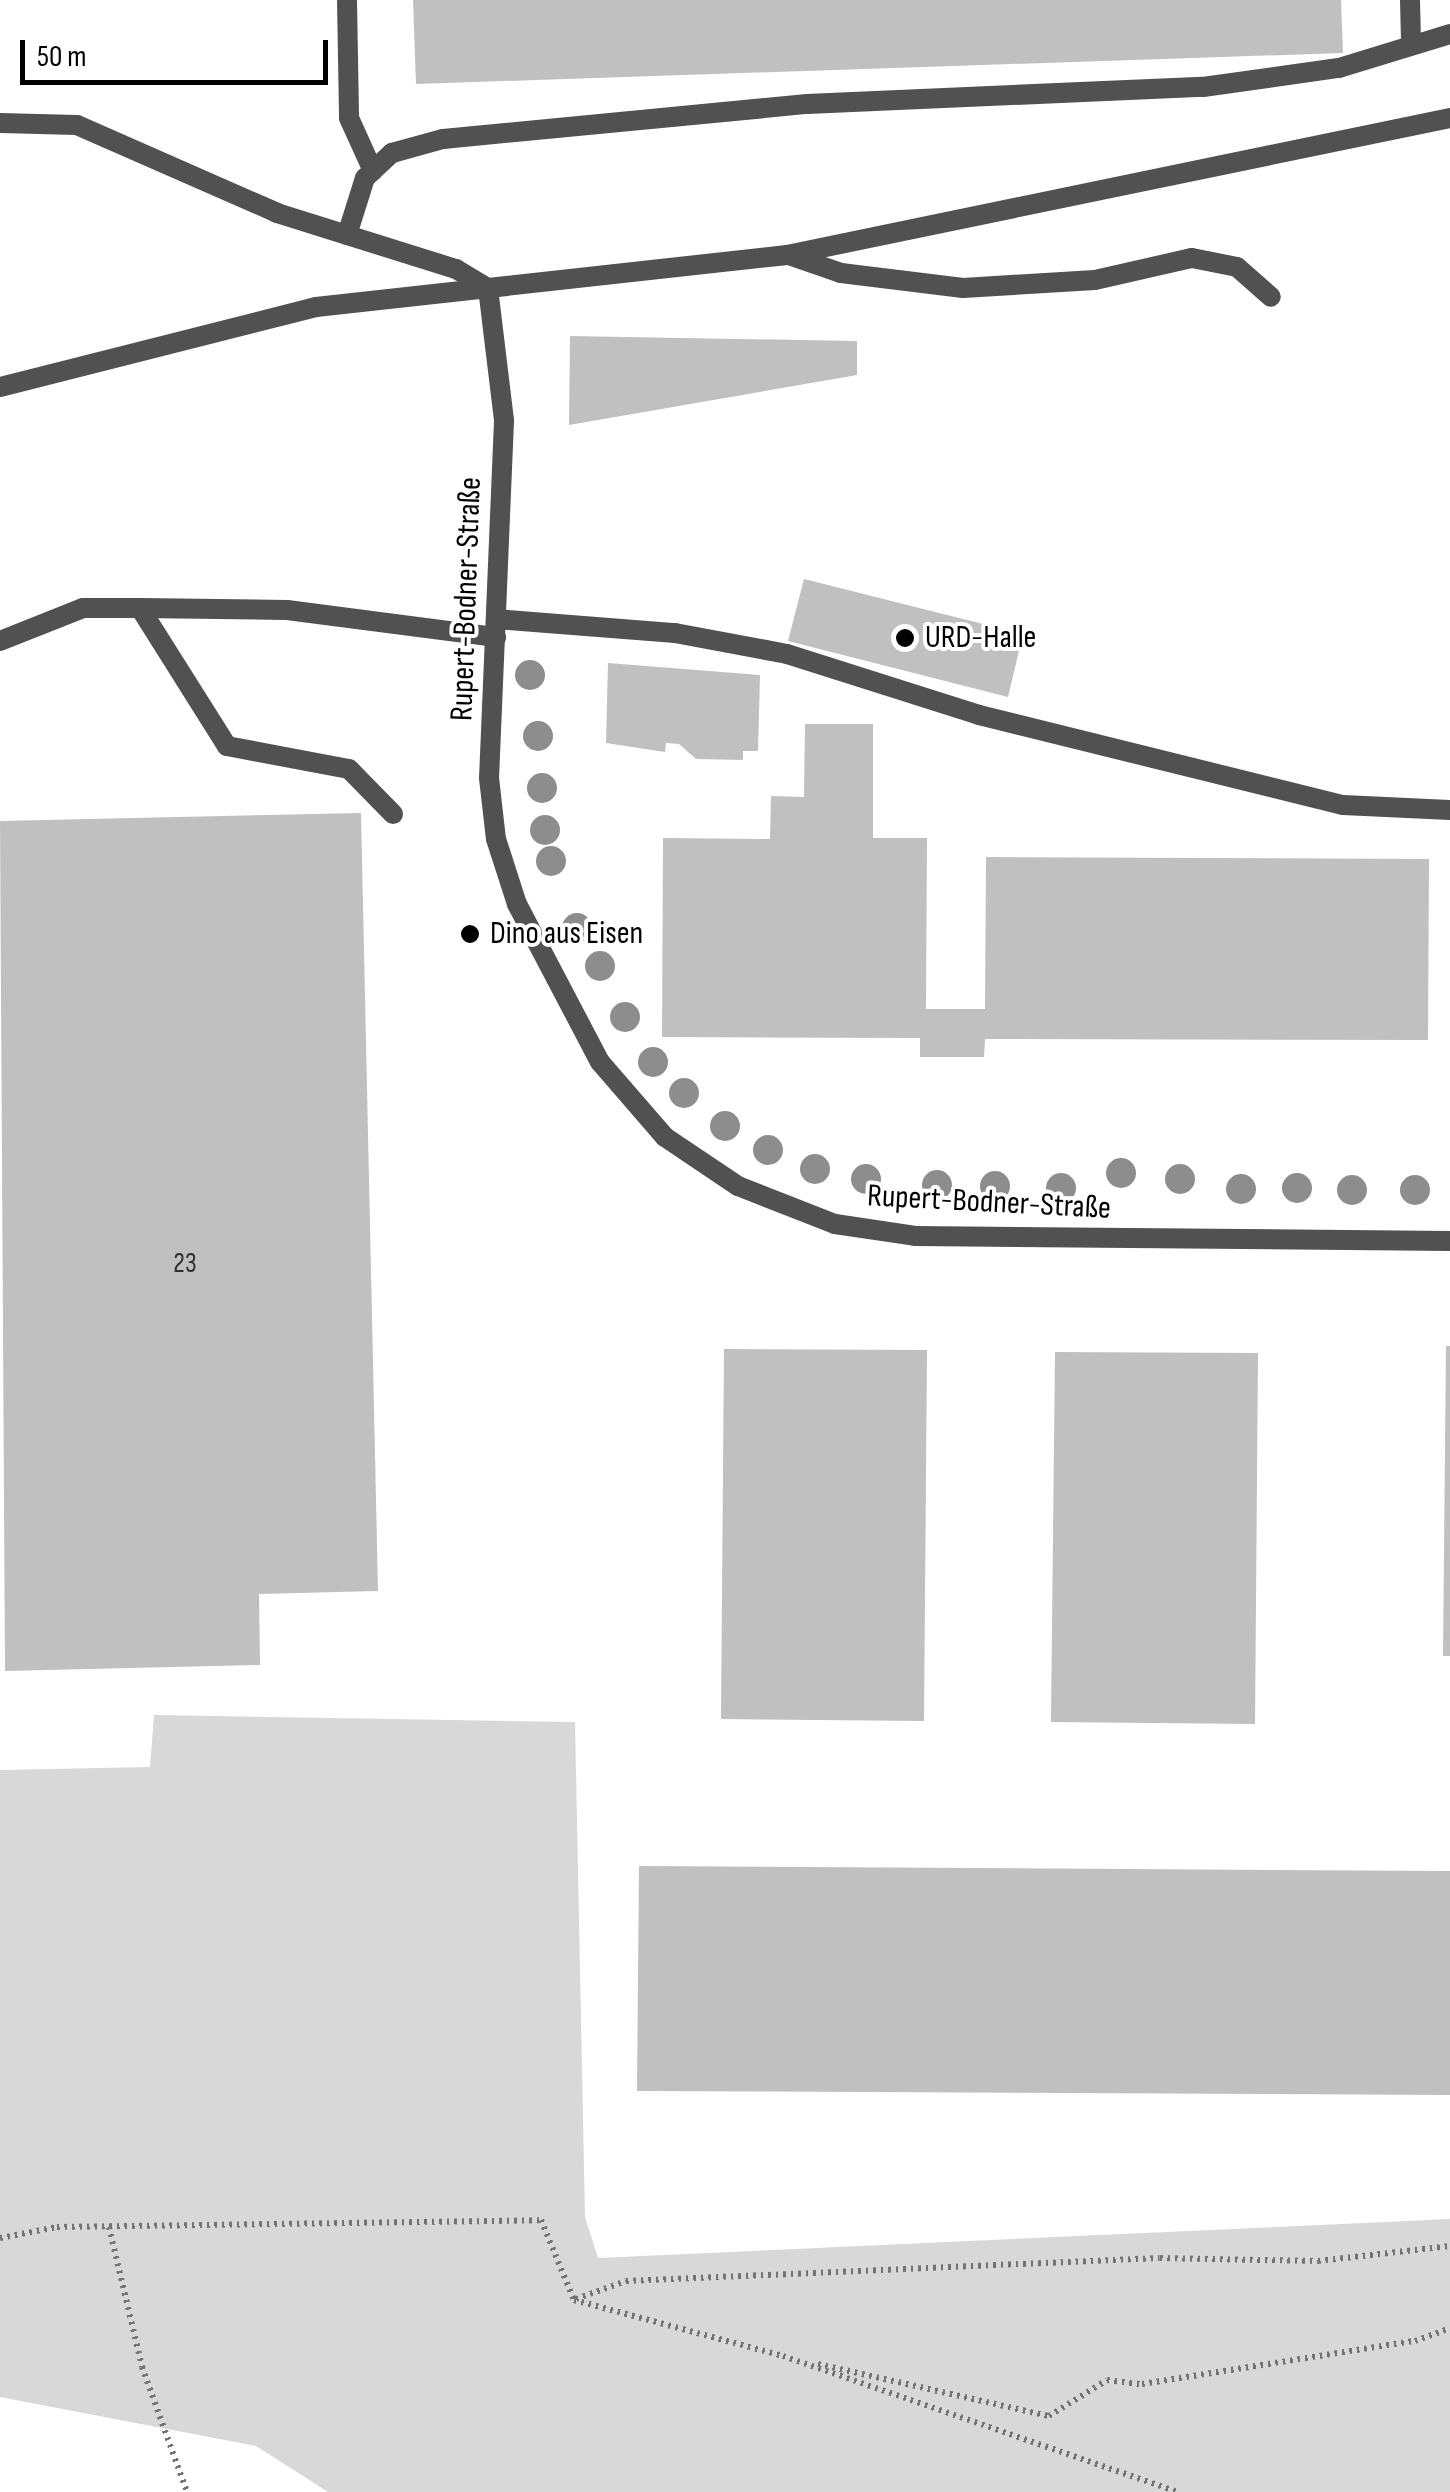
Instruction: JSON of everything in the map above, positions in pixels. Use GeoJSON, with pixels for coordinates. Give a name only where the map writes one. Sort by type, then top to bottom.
{"type":"FeatureCollection","features":[{"type":"Feature","properties":{"kind":"street"},"geometry":{"type":"LineString","coordinates":[[347,0],[349,118],[373,170]]}},
{"type":"Feature","properties":{"kind":"street"},"geometry":{"type":"LineString","coordinates":[[1410,0],[1412,40]]}},
{"type":"Feature","properties":{"kind":"street"},"geometry":{"type":"LineString","coordinates":[[347,235],[373,170],[392,154],[443,139],[807,104],[1203,87],[1340,68],[1412,40],[1450,34]]}},
{"type":"Feature","properties":{"kind":"street"},"geometry":{"type":"LineString","coordinates":[[0,387],[316,307],[787,254],[1450,118]]}},
{"type":"Feature","properties":{"kind":"street"},"geometry":{"type":"LineString","coordinates":[[0,123],[77,126],[347,235],[456,269],[488,288]]}},
{"type":"Feature","properties":{"kind":"street"},"geometry":{"type":"LineString","coordinates":[[787,254],[841,274],[964,288],[1095,280],[1192,258],[1237,267],[1271,297]]}},
{"type":"Feature","properties":{"kind":"street","name":"Rupert-Bodner-Straße"},"geometry":{"type":"LineString","coordinates":[[488,288],[504,421],[489,778],[517,904],[600,1062],[666,1137],[738,1186],[835,1224],[915,1236],[1450,1241]]}},
{"type":"Feature","properties":{"kind":"street"},"geometry":{"type":"LineString","coordinates":[[0,640],[83,608],[287,610],[496,628],[675,633],[787,654],[979,715],[1343,805],[1450,810]]}},
{"type":"Feature","properties":{"kind":"street"},"geometry":{"type":"LineString","coordinates":[[140,608],[227,746],[350,770],[393,814]]}},
{"type":"Feature","properties":{"kind":"path"},"geometry":{"type":"LineString","coordinates":[[0,2238],[109,2227],[541,2220],[574,2300]]}},
{"type":"Feature","properties":{"kind":"path"},"geometry":{"type":"LineString","coordinates":[[109,2227],[142,2367],[188,2492]]}},
{"type":"Feature","properties":{"kind":"path"},"geometry":{"type":"LineString","coordinates":[[574,2300],[626,2281],[1160,2258],[1318,2260],[1450,2246]]}},
{"type":"Feature","properties":{"kind":"path"},"geometry":{"type":"LineString","coordinates":[[574,2300],[782,2356],[1049,2416],[1107,2380],[1142,2384],[1450,2328]]}},
{"type":"Feature","properties":{"kind":"path"},"geometry":{"type":"LineString","coordinates":[[782,2356],[1178,2492]]}},
{"type":"Feature","properties":{"kind":"shaded area"},"geometry":{"type":"Polygon","coordinates":[[[154,1715],[575,1722],[585,2217],[598,2258],[1450,2219],[1450,2492],[328,2492],[256,2446],[0,2397],[0,1770],[150,1767],[154,1715]]]}},
{"type":"Feature","properties":{"kind":"building"},"geometry":{"type":"Polygon","coordinates":[[[413,0],[1341,0],[1343,53],[416,84],[413,0]]]}},
{"type":"Feature","properties":{"kind":"building"},"geometry":{"type":"Polygon","coordinates":[[[570,336],[857,341],[857,375],[569,425],[570,336]]]}},
{"type":"Feature","properties":{"kind":"building","name":"URD-Halle"},"geometry":{"type":"Polygon","coordinates":[[[804,579],[1023,634],[1008,697],[788,641],[804,579]]]}},
{"type":"Feature","properties":{"kind":"building"},"geometry":{"type":"Polygon","coordinates":[[[608,663],[760,675],[758,751],[743,751],[743,760],[696,759],[679,744],[666,743],[665,752],[606,743],[608,663]]]}},
{"type":"Feature","properties":{"kind":"building"},"geometry":{"type":"Polygon","coordinates":[[[805,724],[873,724],[873,838],[927,838],[926,1009],[985,1009],[986,857],[1429,859],[1428,1040],[985,1039],[984,1057],[920,1057],[920,1038],[662,1037],[663,838],[770,839],[771,796],[804,797],[805,724]]]}},
{"type":"Feature","properties":{"kind":"building"},"geometry":{"type":"Polygon","coordinates":[[[361,813],[378,1591],[259,1594],[260,1665],[5,1671],[0,821],[361,813]]]}},
{"type":"Feature","properties":{"kind":"building"},"geometry":{"type":"Polygon","coordinates":[[[1446,1346],[1450,1346],[1450,1656],[1443,1656],[1446,1346]]]}},
{"type":"Feature","properties":{"kind":"building"},"geometry":{"type":"Polygon","coordinates":[[[724,1349],[927,1350],[924,1721],[721,1719],[724,1349]]]}},
{"type":"Feature","properties":{"kind":"building"},"geometry":{"type":"Polygon","coordinates":[[[1055,1352],[1258,1353],[1255,1724],[1051,1722],[1055,1352]]]}},
{"type":"Feature","properties":{"kind":"building"},"geometry":{"type":"Polygon","coordinates":[[[639,1866],[1450,1871],[1450,2095],[637,2091],[639,1866]]]}},
{"type":"Feature","properties":{"kind":"place","name":"URD-Halle"},"geometry":{"type":"Point","coordinates":[905,638]}},
{"type":"Feature","properties":{"kind":"place","name":"Dino aus Eisen"},"geometry":{"type":"Point","coordinates":[470,934]}}]}
